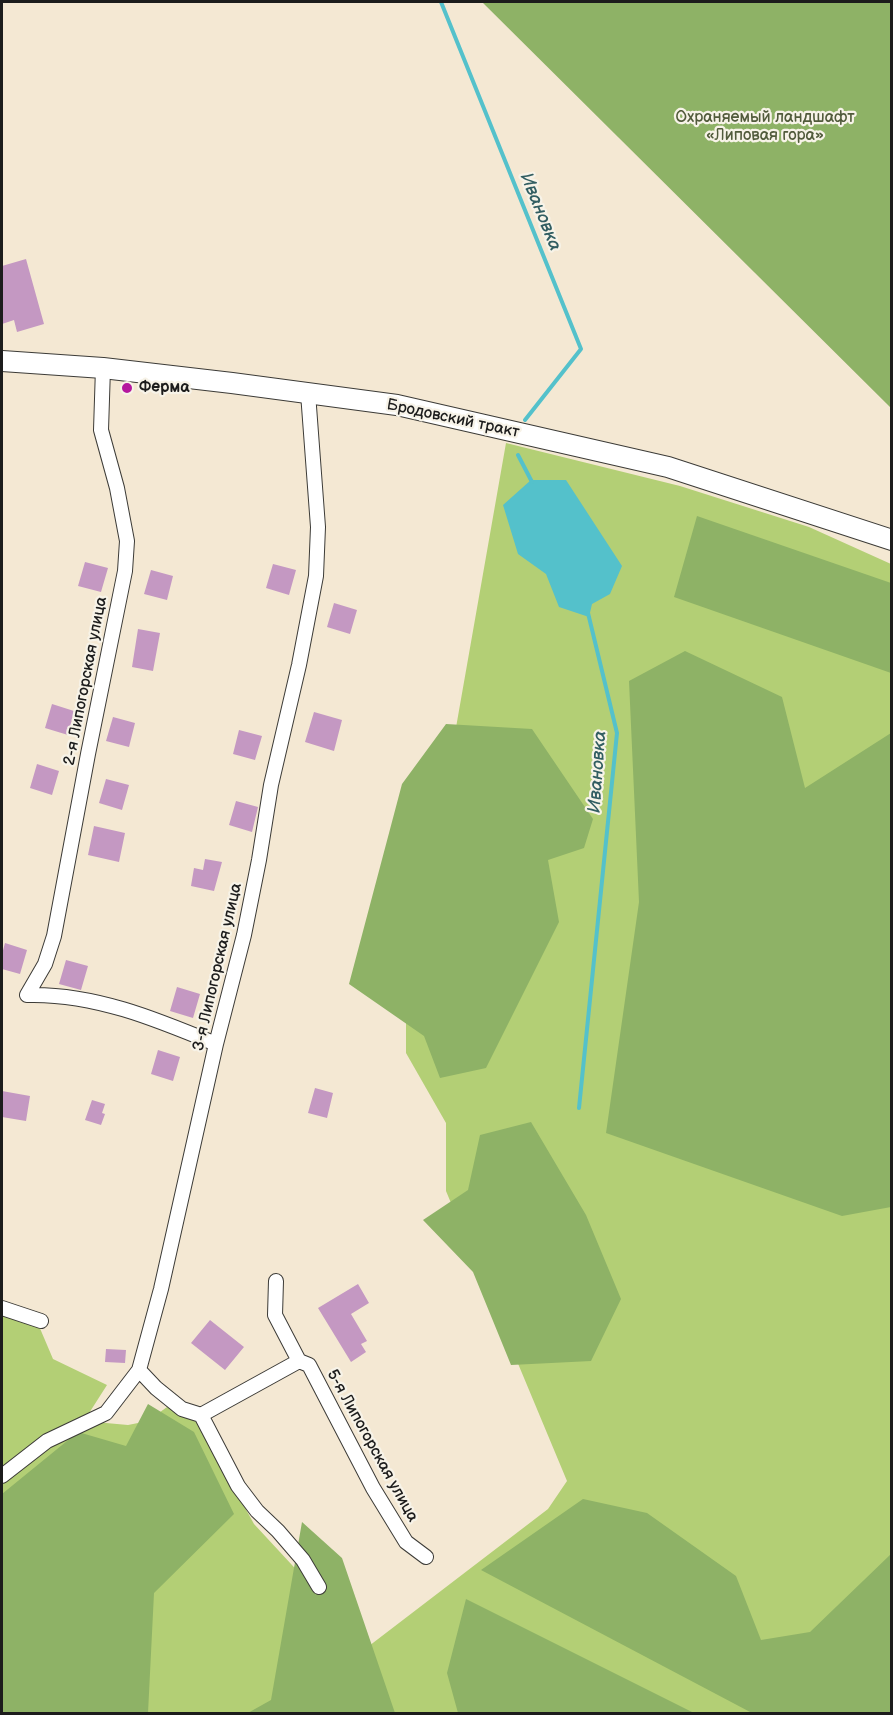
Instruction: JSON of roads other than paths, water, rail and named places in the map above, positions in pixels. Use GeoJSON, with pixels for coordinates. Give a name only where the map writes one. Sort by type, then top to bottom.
{"type":"FeatureCollection","features":[{"type":"Feature","properties":{"kind":"street","name":"Бродовский тракт"},"geometry":{"type":"LineString","coordinates":[[2,361],[103,368],[397,405],[668,467],[891,540]]}},
{"type":"Feature","properties":{"kind":"street","name":"2-я Липогорская улица"},"geometry":{"type":"LineString","coordinates":[[103,368],[101,430],[117,489],[127,541],[125,571],[54,936],[45,964],[27,994],[82,999],[114,1007],[172,1025],[216,1044]]}},
{"type":"Feature","properties":{"kind":"street","name":"3-я Липогорская улица"},"geometry":{"type":"LineString","coordinates":[[2,1476],[47,1441],[106,1413],[139,1370],[161,1289],[216,1044],[246,924],[260,860],[271,785],[299,665],[316,576],[318,527],[308,393]]}},
{"type":"Feature","properties":{"kind":"street","name":"5-я Липогорская улица"},"geometry":{"type":"LineString","coordinates":[[276,1281],[275,1315],[299,1361],[309,1365],[372,1488],[406,1542],[426,1557]]}},
{"type":"Feature","properties":{"kind":"street"},"geometry":{"type":"LineString","coordinates":[[2,1308],[41,1321]]}},
{"type":"Feature","properties":{"kind":"street"},"geometry":{"type":"LineString","coordinates":[[201,1415],[299,1361]]}},
{"type":"Feature","properties":{"kind":"street"},"geometry":{"type":"LineString","coordinates":[[139,1370],[156,1388],[182,1409],[201,1415],[238,1486],[303,1560],[319,1587]]}},
{"type":"Feature","properties":{"kind":"water"},"geometry":{"type":"Polygon","coordinates":[[[531,480],[566,480],[622,566],[610,594],[592,604],[589,617],[559,607],[546,574],[518,554],[503,505],[531,480]]]}},
{"type":"Feature","properties":{"kind":"waterway","name":"Ивановка"},"geometry":{"type":"LineString","coordinates":[[441,2],[581,349],[525,420]]}},
{"type":"Feature","properties":{"kind":"waterway","name":"Ивановка"},"geometry":{"type":"LineString","coordinates":[[518,455],[532,482]]}},
{"type":"Feature","properties":{"kind":"waterway","name":"Ивановка"},"geometry":{"type":"LineString","coordinates":[[579,1108],[617,733],[588,613]]}},
{"type":"Feature","properties":{"kind":"place","name":"Ферма"},"geometry":{"type":"Point","coordinates":[127,388]}},
{"type":"Feature","properties":{"kind":"park label","name":"Охраняемый ландшафт «Липовая гора»"},"geometry":{"type":"Point","coordinates":[765,127]}}]}
